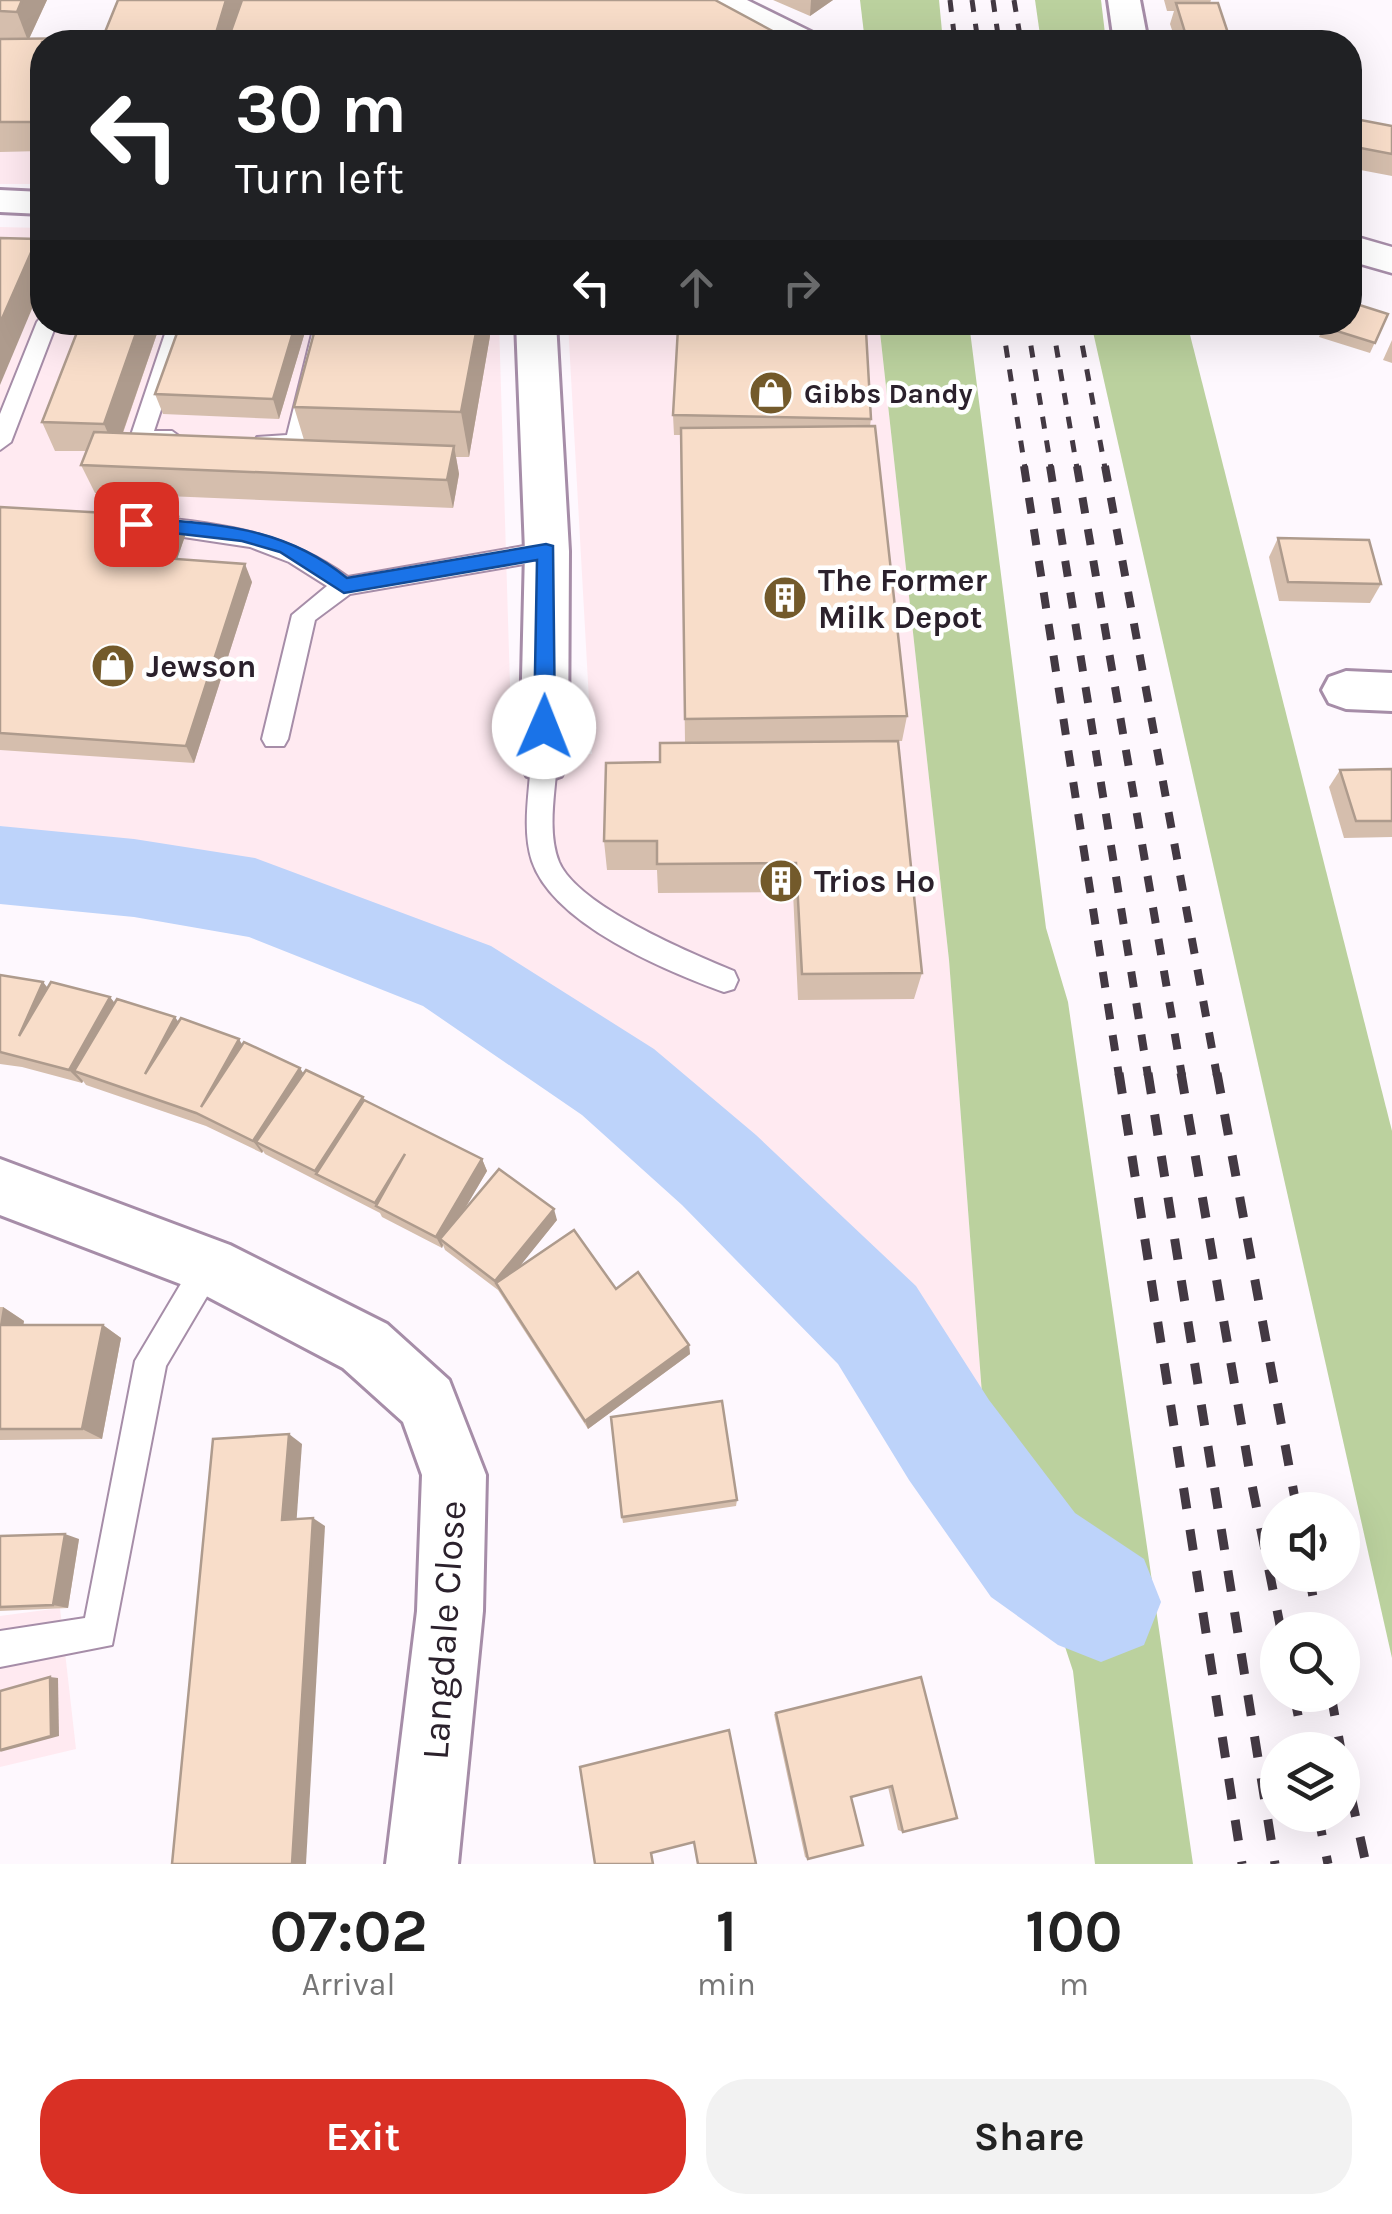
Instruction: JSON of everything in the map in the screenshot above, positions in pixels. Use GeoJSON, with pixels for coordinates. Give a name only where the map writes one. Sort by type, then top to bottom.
{"type":"FeatureCollection","features":[{"type":"Feature","properties":{"kind":"main road"},"geometry":{"type":"LineString","coordinates":[[720,0],[781,30]]}},
{"type":"Feature","properties":{"kind":"main road"},"geometry":{"type":"LineString","coordinates":[[1362,251],[1392,260]]}},
{"type":"Feature","properties":{"kind":"street"},"geometry":{"type":"LineString","coordinates":[[1124,0],[1129,30]]}},
{"type":"Feature","properties":{"kind":"street"},"geometry":{"type":"LineString","coordinates":[[0,201],[30,202]]}},
{"type":"Feature","properties":{"kind":"street"},"geometry":{"type":"LineString","coordinates":[[537,335],[546,551],[544,762]]}},
{"type":"Feature","properties":{"kind":"street","name":"Langdale Close"},"geometry":{"type":"LineString","coordinates":[[0,1188],[209,1266],[365,1346],[427,1402],[454,1476],[450,1611],[422,1864]]}},
{"type":"Feature","properties":{"kind":"lane"},"geometry":{"type":"LineString","coordinates":[[0,442],[42,335]]}},
{"type":"Feature","properties":{"kind":"lane"},"geometry":{"type":"LineString","coordinates":[[176,335],[141,438],[199,440]]}},
{"type":"Feature","properties":{"kind":"lane"},"geometry":{"type":"LineString","coordinates":[[238,441],[296,443],[323,335]]}},
{"type":"Feature","properties":{"kind":"lane"},"geometry":{"type":"LineString","coordinates":[[119,522],[242,534],[287,547],[344,586]]}},
{"type":"Feature","properties":{"kind":"lane"},"geometry":{"type":"LineString","coordinates":[[275,739],[304,615],[344,586],[546,551]]}},
{"type":"Feature","properties":{"kind":"lane"},"geometry":{"type":"LineString","coordinates":[[544,762],[541,830],[546,866],[569,894],[622,931],[686,966],[724,980]]}},
{"type":"Feature","properties":{"kind":"lane"},"geometry":{"type":"LineString","coordinates":[[0,1649],[100,1633],[151,1360],[209,1266]]}},
{"type":"Feature","properties":{"kind":"shaded area"},"geometry":{"type":"Polygon","coordinates":[[[0,61],[30,62],[30,184],[0,184],[0,61]]]}},
{"type":"Feature","properties":{"kind":"shaded area"},"geometry":{"type":"Polygon","coordinates":[[[0,227],[30,228],[30,335],[499,335],[512,751],[592,754],[569,335],[880,335],[949,960],[982,1394],[943,1371],[784,1171],[617,1033],[521,977],[324,889],[210,857],[0,826],[0,227]]]}},
{"type":"Feature","properties":{"kind":"shaded area"},"geometry":{"type":"Polygon","coordinates":[[[60,1608],[76,1749],[0,1767],[0,1616],[60,1608]]]}},
{"type":"Feature","properties":{"kind":"green space"},"geometry":{"type":"Polygon","coordinates":[[[860,0],[939,0],[942,30],[864,30],[860,0]]]}},
{"type":"Feature","properties":{"kind":"green space"},"geometry":{"type":"Polygon","coordinates":[[[1035,0],[1101,0],[1105,30],[1039,30],[1035,0]]]}},
{"type":"Feature","properties":{"kind":"green space"},"geometry":{"type":"Polygon","coordinates":[[[880,335],[971,335],[1046,928],[1068,1002],[1193,1864],[1095,1864],[1073,1671],[982,1394],[949,960],[880,335]]]}},
{"type":"Feature","properties":{"kind":"green space"},"geometry":{"type":"Polygon","coordinates":[[[1094,335],[1190,335],[1392,1131],[1392,1658],[1360,1516],[1360,1492],[1355,1492],[1094,335]]]}},
{"type":"Feature","properties":{"kind":"building"},"geometry":{"type":"Polygon","coordinates":[[[0,0],[22,0],[17,12],[0,11],[0,0]]]}},
{"type":"Feature","properties":{"kind":"building"},"geometry":{"type":"Polygon","coordinates":[[[118,0],[226,0],[217,30],[106,30],[118,0]]]}},
{"type":"Feature","properties":{"kind":"building"},"geometry":{"type":"Polygon","coordinates":[[[242,0],[715,0],[771,30],[231,30],[242,0]]]}},
{"type":"Feature","properties":{"kind":"building"},"geometry":{"type":"Polygon","coordinates":[[[1176,3],[1218,3],[1227,30],[1184,30],[1176,3]]]}},
{"type":"Feature","properties":{"kind":"building"},"geometry":{"type":"Polygon","coordinates":[[[0,39],[30,39],[30,122],[0,122],[0,39]]]}},
{"type":"Feature","properties":{"kind":"building"},"geometry":{"type":"Polygon","coordinates":[[[1362,120],[1392,126],[1392,154],[1362,148],[1362,120]]]}},
{"type":"Feature","properties":{"kind":"building"},"geometry":{"type":"Polygon","coordinates":[[[0,238],[30,239],[30,255],[0,323],[0,238]]]}},
{"type":"Feature","properties":{"kind":"building"},"geometry":{"type":"Polygon","coordinates":[[[1362,306],[1388,314],[1375,343],[1350,335],[1362,335],[1362,306]]]}},
{"type":"Feature","properties":{"kind":"building"},"geometry":{"type":"Polygon","coordinates":[[[76,335],[135,335],[104,424],[42,422],[76,335]]]}},
{"type":"Feature","properties":{"kind":"building"},"geometry":{"type":"Polygon","coordinates":[[[176,335],[292,335],[273,399],[155,394],[176,335]]]}},
{"type":"Feature","properties":{"kind":"building"},"geometry":{"type":"Polygon","coordinates":[[[313,335],[476,335],[461,412],[294,407],[313,335]]]}},
{"type":"Feature","properties":{"kind":"building","name":"Gibbs Dandy"},"geometry":{"type":"Polygon","coordinates":[[[678,335],[866,335],[871,419],[673,415],[678,335]]]}},
{"type":"Feature","properties":{"kind":"building","name":"The Former Milk Depot"},"geometry":{"type":"Polygon","coordinates":[[[875,426],[907,716],[685,719],[681,428],[875,426]]]}},
{"type":"Feature","properties":{"kind":"building"},"geometry":{"type":"Polygon","coordinates":[[[94,432],[454,446],[447,480],[81,465],[94,432]]]}},
{"type":"Feature","properties":{"kind":"building","name":"Jewson"},"geometry":{"type":"Polygon","coordinates":[[[0,507],[178,517],[162,558],[245,564],[186,746],[0,733],[0,507]]]}},
{"type":"Feature","properties":{"kind":"building"},"geometry":{"type":"Polygon","coordinates":[[[1278,538],[1369,540],[1381,584],[1288,582],[1278,538]]]}},
{"type":"Feature","properties":{"kind":"building","name":"Trios Ho"},"geometry":{"type":"Polygon","coordinates":[[[898,741],[922,973],[802,974],[796,863],[657,864],[657,841],[604,841],[606,763],[660,762],[660,743],[898,741]]]}},
{"type":"Feature","properties":{"kind":"building"},"geometry":{"type":"Polygon","coordinates":[[[1392,769],[1392,821],[1356,821],[1340,770],[1392,769]]]}},
{"type":"Feature","properties":{"kind":"building"},"geometry":{"type":"Polygon","coordinates":[[[0,975],[43,982],[19,1036],[51,982],[110,997],[69,1070],[0,1052],[0,975]]]}},
{"type":"Feature","properties":{"kind":"building"},"geometry":{"type":"Polygon","coordinates":[[[117,999],[175,1017],[145,1074],[181,1018],[239,1039],[201,1107],[244,1042],[300,1068],[253,1141],[196,1113],[74,1071],[117,999]]]}},
{"type":"Feature","properties":{"kind":"building"},"geometry":{"type":"Polygon","coordinates":[[[306,1070],[363,1097],[315,1171],[256,1142],[306,1070]]]}},
{"type":"Feature","properties":{"kind":"building"},"geometry":{"type":"Polygon","coordinates":[[[364,1100],[482,1159],[436,1237],[376,1206],[405,1154],[375,1203],[316,1174],[364,1100]]]}},
{"type":"Feature","properties":{"kind":"building"},"geometry":{"type":"Polygon","coordinates":[[[499,1169],[554,1209],[495,1281],[440,1239],[499,1169]]]}},
{"type":"Feature","properties":{"kind":"building"},"geometry":{"type":"Polygon","coordinates":[[[574,1230],[616,1289],[638,1272],[689,1345],[585,1421],[496,1283],[574,1230]]]}},
{"type":"Feature","properties":{"kind":"building"},"geometry":{"type":"Polygon","coordinates":[[[0,1325],[103,1325],[82,1429],[0,1429],[0,1325]]]}},
{"type":"Feature","properties":{"kind":"building"},"geometry":{"type":"Polygon","coordinates":[[[722,1401],[737,1500],[622,1517],[611,1417],[722,1401]]]}},
{"type":"Feature","properties":{"kind":"building"},"geometry":{"type":"Polygon","coordinates":[[[289,1434],[282,1520],[313,1518],[292,1864],[172,1864],[213,1439],[289,1434]]]}},
{"type":"Feature","properties":{"kind":"building"},"geometry":{"type":"Polygon","coordinates":[[[65,1534],[53,1605],[0,1607],[0,1536],[65,1534]]]}},
{"type":"Feature","properties":{"kind":"building"},"geometry":{"type":"Polygon","coordinates":[[[50,1677],[51,1736],[0,1750],[0,1691],[50,1677]]]}},
{"type":"Feature","properties":{"kind":"building"},"geometry":{"type":"Polygon","coordinates":[[[921,1677],[957,1818],[903,1832],[892,1786],[851,1797],[863,1845],[808,1859],[776,1713],[921,1677]]]}},
{"type":"Feature","properties":{"kind":"building"},"geometry":{"type":"Polygon","coordinates":[[[729,1730],[756,1864],[698,1864],[694,1842],[651,1853],[653,1864],[595,1864],[580,1767],[729,1730]]]}},
{"type":"Feature","properties":{"kind":"waterway"},"geometry":{"type":"LineString","coordinates":[[0,865],[134,878],[255,898],[457,976],[618,1082],[719,1170],[877,1325],[949,1440],[1033,1555],[1101,1602]]}},
{"type":"Feature","properties":{"kind":"railway"},"geometry":{"type":"LineString","coordinates":[[950,0],[954,30]]}},
{"type":"Feature","properties":{"kind":"railway"},"geometry":{"type":"LineString","coordinates":[[972,0],[976,30]]}},
{"type":"Feature","properties":{"kind":"railway"},"geometry":{"type":"LineString","coordinates":[[993,0],[997,30]]}},
{"type":"Feature","properties":{"kind":"railway"},"geometry":{"type":"LineString","coordinates":[[1014,0],[1019,30]]}},
{"type":"Feature","properties":{"kind":"railway"},"geometry":{"type":"LineString","coordinates":[[1004,335],[1025,468]]}},
{"type":"Feature","properties":{"kind":"railway"},"geometry":{"type":"LineString","coordinates":[[1029,335],[1051,468]]}},
{"type":"Feature","properties":{"kind":"railway"},"geometry":{"type":"LineString","coordinates":[[1054,335],[1077,468]]}},
{"type":"Feature","properties":{"kind":"railway"},"geometry":{"type":"LineString","coordinates":[[1080,335],[1105,468]]}},
{"type":"Feature","properties":{"kind":"railway"},"geometry":{"type":"LineString","coordinates":[[1024,466],[1119,1076]]}},
{"type":"Feature","properties":{"kind":"railway"},"geometry":{"type":"LineString","coordinates":[[1050,466],[1148,1076]]}},
{"type":"Feature","properties":{"kind":"railway"},"geometry":{"type":"LineString","coordinates":[[1077,466],[1182,1076]]}},
{"type":"Feature","properties":{"kind":"railway"},"geometry":{"type":"LineString","coordinates":[[1105,466],[1217,1076]]}},
{"type":"Feature","properties":{"kind":"railway"},"geometry":{"type":"LineString","coordinates":[[1119,1073],[1242,1864]]}},
{"type":"Feature","properties":{"kind":"railway"},"geometry":{"type":"LineString","coordinates":[[1148,1073],[1275,1864]]}},
{"type":"Feature","properties":{"kind":"railway"},"geometry":{"type":"LineString","coordinates":[[1181,1073],[1277,1612]]}},
{"type":"Feature","properties":{"kind":"railway"},"geometry":{"type":"LineString","coordinates":[[1217,1073],[1294,1492]]}},
{"type":"Feature","properties":{"kind":"railway"},"geometry":{"type":"LineString","coordinates":[[1312,1592],[1316,1612]]}},
{"type":"Feature","properties":{"kind":"railway"},"geometry":{"type":"LineString","coordinates":[[1297,1712],[1301,1732]]}},
{"type":"Feature","properties":{"kind":"railway"},"geometry":{"type":"LineString","coordinates":[[1334,1712],[1338,1732]]}},
{"type":"Feature","properties":{"kind":"railway"},"geometry":{"type":"LineString","coordinates":[[1321,1832],[1328,1864]]}},
{"type":"Feature","properties":{"kind":"railway"},"geometry":{"type":"LineString","coordinates":[[1359,1832],[1366,1864]]}},
{"type":"Feature","properties":{"kind":"place","name":"Gibbs Dandy"},"geometry":{"type":"Point","coordinates":[771,393]}},
{"type":"Feature","properties":{"kind":"place","name":"The Former Milk Depot"},"geometry":{"type":"Point","coordinates":[785,598]}},
{"type":"Feature","properties":{"kind":"place","name":"Jewson"},"geometry":{"type":"Point","coordinates":[113,666]}},
{"type":"Feature","properties":{"kind":"place","name":"Trios Ho"},"geometry":{"type":"Point","coordinates":[781,881]}},
{"type":"Feature","properties":{"kind":"route"},"geometry":{"type":"LineString","coordinates":[[136,524],[242,534],[287,547],[344,586],[546,551],[544,727]]}}]}
